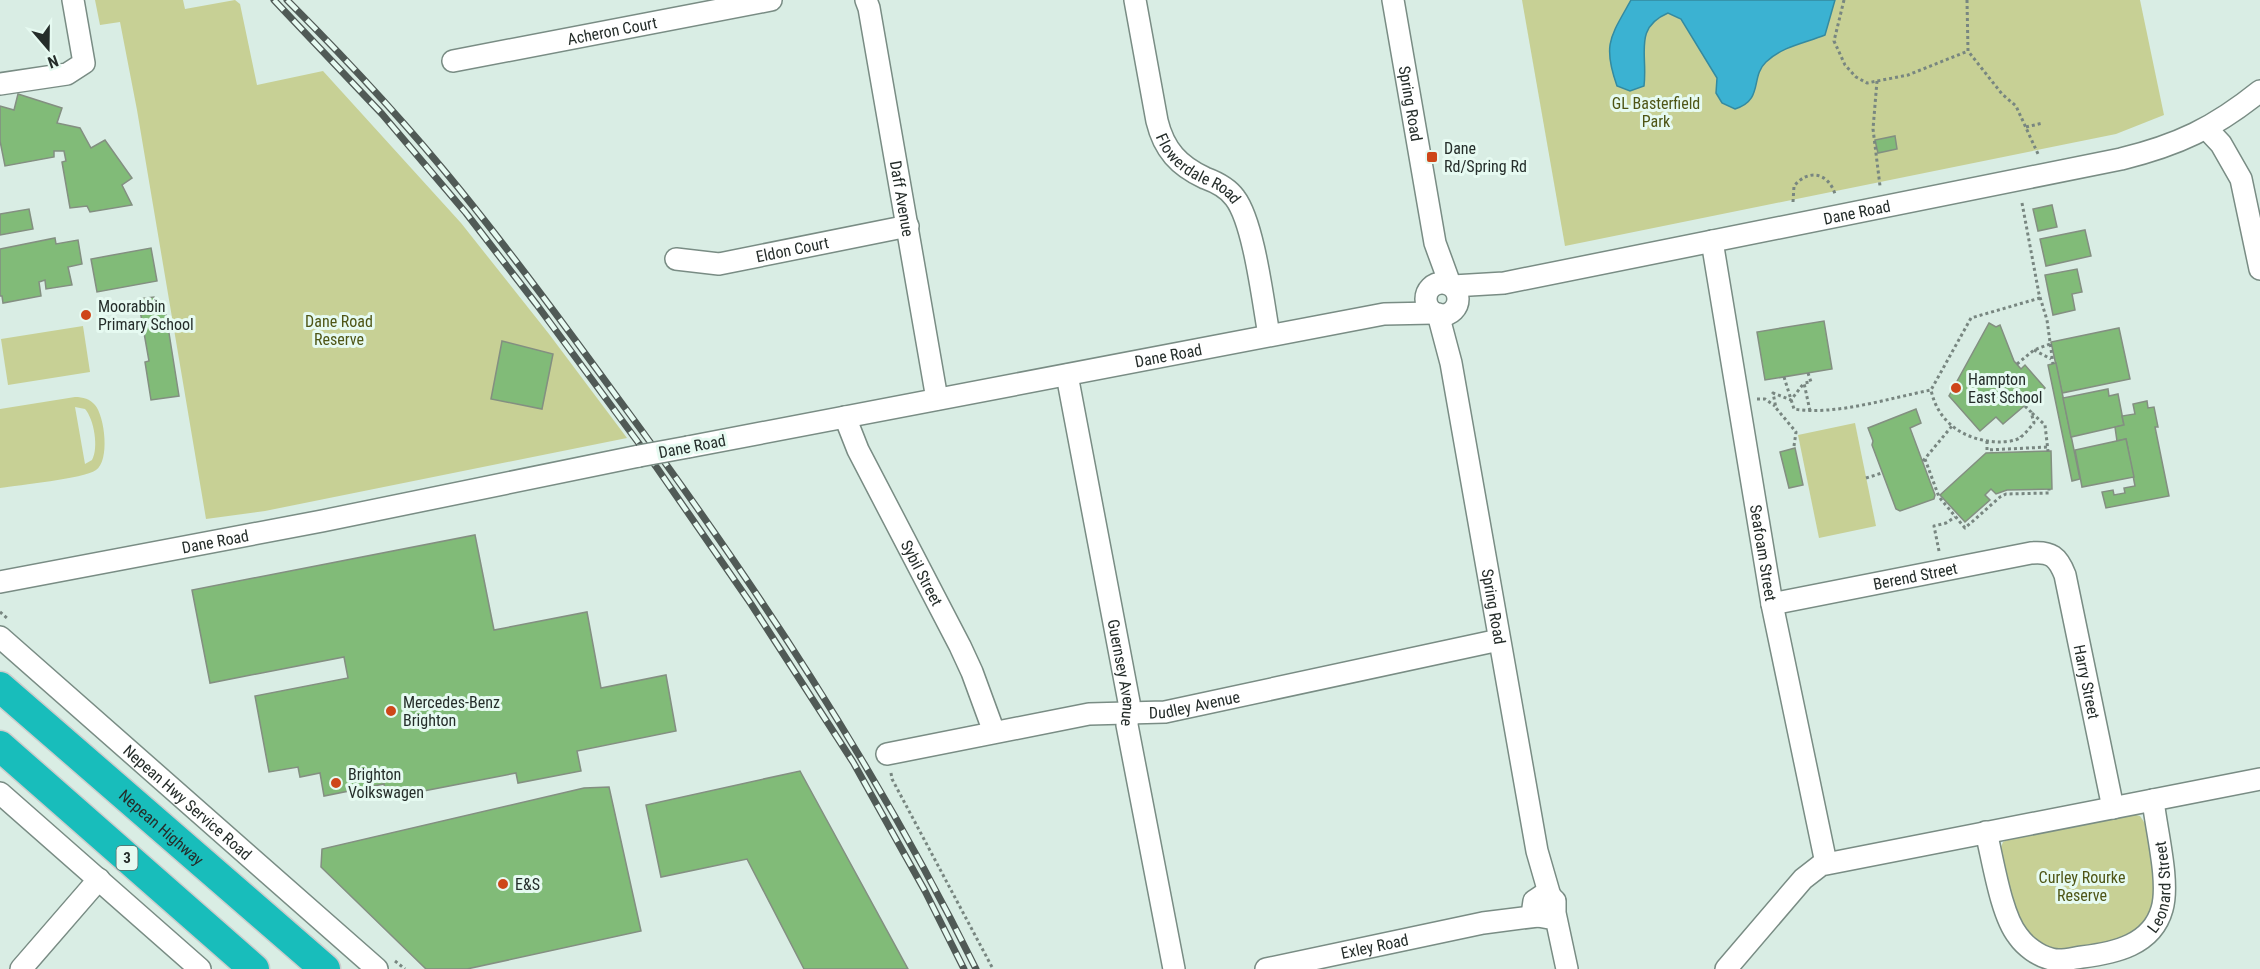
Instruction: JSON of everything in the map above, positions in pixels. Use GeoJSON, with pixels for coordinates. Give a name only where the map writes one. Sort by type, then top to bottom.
{"type":"FeatureCollection","features":[{"type":"Feature","properties":{"kind":"highway","name":"Nepean Highway"},"geometry":{"type":"LineString","coordinates":[[0,687],[325,969]]}},
{"type":"Feature","properties":{"kind":"highway","name":"3"},"geometry":{"type":"LineString","coordinates":[[0,746],[254,969]]}},
{"type":"Feature","properties":{"kind":"street"},"geometry":{"type":"LineString","coordinates":[[0,84],[67,74],[84,63],[73,0]]}},
{"type":"Feature","properties":{"kind":"street","name":"Acheron Court"},"geometry":{"type":"LineString","coordinates":[[453,61],[771,0]]}},
{"type":"Feature","properties":{"kind":"street","name":"Daff Avenue"},"geometry":{"type":"LineString","coordinates":[[866,0],[937,399]]}},
{"type":"Feature","properties":{"kind":"street","name":"Flowerdale Road"},"geometry":{"type":"LineString","coordinates":[[1135,0],[1157,122],[1163,140],[1181,164],[1227,189],[1239,204],[1250,237],[1269,335]]}},
{"type":"Feature","properties":{"kind":"street","name":"Spring Road"},"geometry":{"type":"LineString","coordinates":[[1393,0],[1435,243],[1451,363],[1537,851],[1542,907]]}},
{"type":"Feature","properties":{"kind":"street","name":"Dane Road"},"geometry":{"type":"LineString","coordinates":[[0,582],[322,521],[639,456],[1384,314],[1443,299],[1472,295],[1504,283],[2121,159],[2179,142],[2216,124],[2260,91]]}},
{"type":"Feature","properties":{"kind":"street"},"geometry":{"type":"LineString","coordinates":[[2216,124],[2221,144],[2241,179],[2260,269]]}},
{"type":"Feature","properties":{"kind":"street","name":"Eldon Court"},"geometry":{"type":"LineString","coordinates":[[675,259],[719,264],[908,226]]}},
{"type":"Feature","properties":{"kind":"street","name":"Seafoam Street"},"geometry":{"type":"LineString","coordinates":[[1712,242],[1772,604],[1826,863]]}},
{"type":"Feature","properties":{"kind":"street","name":"Guernsey Avenue"},"geometry":{"type":"LineString","coordinates":[[1067,375],[1130,702],[1127,725],[1174,969]]}},
{"type":"Feature","properties":{"kind":"street","name":"Sybil Street"},"geometry":{"type":"LineString","coordinates":[[845,417],[858,450],[968,663],[994,732]]}},
{"type":"Feature","properties":{"kind":"street","name":"Berend Street"},"geometry":{"type":"LineString","coordinates":[[1772,604],[2031,553],[2049,553],[2056,557]]}},
{"type":"Feature","properties":{"kind":"street","name":"Harry Street"},"geometry":{"type":"LineString","coordinates":[[2056,557],[2065,575],[2113,808]]}},
{"type":"Feature","properties":{"kind":"street","name":"Nepean Hwy Service Road"},"geometry":{"type":"LineString","coordinates":[[0,636],[377,969]]}},
{"type":"Feature","properties":{"kind":"street","name":"Dudley Avenue"},"geometry":{"type":"LineString","coordinates":[[887,754],[1089,714],[1165,712],[1499,640]]}},
{"type":"Feature","properties":{"kind":"street"},"geometry":{"type":"LineString","coordinates":[[1726,969],[1803,879],[1815,868],[1826,863],[2260,779]]}},
{"type":"Feature","properties":{"kind":"street"},"geometry":{"type":"LineString","coordinates":[[0,793],[200,969]]}},
{"type":"Feature","properties":{"kind":"street","name":"Leonard Street"},"geometry":{"type":"LineString","coordinates":[[1986,832],[2009,920],[2025,944],[2051,959],[2060,960],[2105,954],[2125,948],[2142,939],[2155,926],[2163,908],[2164,884],[2153,801]]}},
{"type":"Feature","properties":{"kind":"street"},"geometry":{"type":"LineString","coordinates":[[21,969],[99,879]]}},
{"type":"Feature","properties":{"kind":"street"},"geometry":{"type":"LineString","coordinates":[[1542,907],[1565,965]]}},
{"type":"Feature","properties":{"kind":"street","name":"Exley Road"},"geometry":{"type":"LineString","coordinates":[[1274,968],[1483,923],[1542,907]]}},
{"type":"Feature","properties":{"kind":"path"},"geometry":{"type":"LineString","coordinates":[[1844,0],[1834,41],[1845,65],[1856,77],[1867,83],[1908,75],[1968,51]]}},
{"type":"Feature","properties":{"kind":"path"},"geometry":{"type":"LineString","coordinates":[[1967,0],[1968,51],[2002,94],[2016,106],[2038,154]]}},
{"type":"Feature","properties":{"kind":"path"},"geometry":{"type":"LineString","coordinates":[[1876,81],[1873,129],[1880,186]]}},
{"type":"Feature","properties":{"kind":"path"},"geometry":{"type":"LineString","coordinates":[[2026,127],[2043,123]]}},
{"type":"Feature","properties":{"kind":"path"},"geometry":{"type":"LineString","coordinates":[[1793,202],[1794,186],[1804,176],[1815,175],[1825,178],[1835,194]]}},
{"type":"Feature","properties":{"kind":"path"},"geometry":{"type":"LineString","coordinates":[[2022,203],[2040,298],[2048,320],[2053,362],[2034,350]]}},
{"type":"Feature","properties":{"kind":"path"},"geometry":{"type":"LineString","coordinates":[[2031,412],[2034,423],[2020,438],[2006,442],[1987,441],[1965,436],[1952,426],[1934,405],[1931,390],[1971,318],[2040,298]]}},
{"type":"Feature","properties":{"kind":"path"},"geometry":{"type":"LineString","coordinates":[[2017,364],[2034,350],[2050,343]]}},
{"type":"Feature","properties":{"kind":"path"},"geometry":{"type":"LineString","coordinates":[[1791,400],[1804,383],[1810,382],[1809,373]]}},
{"type":"Feature","properties":{"kind":"path"},"geometry":{"type":"LineString","coordinates":[[1784,377],[1794,409],[1810,411],[1832,410],[1931,390]]}},
{"type":"Feature","properties":{"kind":"path"},"geometry":{"type":"LineString","coordinates":[[1804,383],[1810,411]]}},
{"type":"Feature","properties":{"kind":"path"},"geometry":{"type":"LineString","coordinates":[[1791,400],[1773,393],[1776,408],[1796,432],[1794,446]]}},
{"type":"Feature","properties":{"kind":"path"},"geometry":{"type":"LineString","coordinates":[[1987,441],[1987,450],[2048,449],[2045,425],[2025,405]]}},
{"type":"Feature","properties":{"kind":"path"},"geometry":{"type":"LineString","coordinates":[[1952,426],[1924,460],[1939,497],[1965,528],[2000,496],[2049,493],[2049,489]]}},
{"type":"Feature","properties":{"kind":"path"},"geometry":{"type":"LineString","coordinates":[[1866,478],[1882,473]]}},
{"type":"Feature","properties":{"kind":"path"},"geometry":{"type":"LineString","coordinates":[[1939,553],[1934,526],[1946,523],[1955,517]]}},
{"type":"Feature","properties":{"kind":"path"},"geometry":{"type":"LineString","coordinates":[[887,754],[892,778],[993,969]]}},
{"type":"Feature","properties":{"kind":"green space","name":"Dane Road Reserve"},"geometry":{"type":"Polygon","coordinates":[[[95,0],[183,0],[185,9],[235,0],[240,4],[257,85],[323,71],[461,223],[549,334],[627,438],[265,511],[206,519],[120,22],[100,25],[95,0]]]}},
{"type":"Feature","properties":{"kind":"green space","name":"GL Basterfield Park"},"geometry":{"type":"Polygon","coordinates":[[[1522,0],[2140,0],[2164,115],[2116,134],[1565,246],[1522,0]]]}},
{"type":"Feature","properties":{"kind":"green space"},"geometry":{"type":"Polygon","coordinates":[[[83,326],[90,372],[8,385],[1,339],[83,326]]]}},
{"type":"Feature","properties":{"kind":"green space"},"geometry":{"type":"Polygon","coordinates":[[[75,397],[89,400],[98,411],[103,428],[104,449],[100,465],[96,470],[78,476],[0,488],[0,409],[75,397]],[[75,407],[85,464],[92,460],[95,441],[91,420],[85,409],[75,407]]]}},
{"type":"Feature","properties":{"kind":"green space"},"geometry":{"type":"Polygon","coordinates":[[[1855,423],[1876,526],[1819,538],[1798,435],[1855,423]]]}},
{"type":"Feature","properties":{"kind":"green space","name":"Curley Rourke Reserve"},"geometry":{"type":"Polygon","coordinates":[[[2132,814],[2140,816],[2146,825],[2157,895],[2145,925],[2122,941],[2054,952],[2030,938],[2016,916],[2000,850],[2003,842],[2014,837],[2132,814]]]}},
{"type":"Feature","properties":{"kind":"water"},"geometry":{"type":"Polygon","coordinates":[[[1631,0],[1835,0],[1825,35],[1787,49],[1766,62],[1758,74],[1750,100],[1735,109],[1722,103],[1716,93],[1717,78],[1681,19],[1668,13],[1657,19],[1646,34],[1644,86],[1630,91],[1617,86],[1610,60],[1611,41],[1631,0]]]}},
{"type":"Feature","properties":{"kind":"building"},"geometry":{"type":"Polygon","coordinates":[[[18,94],[62,108],[57,123],[80,128],[91,148],[105,140],[132,178],[122,185],[132,205],[90,212],[87,206],[70,208],[62,162],[66,161],[64,151],[54,151],[54,157],[5,166],[0,141],[0,106],[14,110],[18,94]]]}},
{"type":"Feature","properties":{"kind":"building"},"geometry":{"type":"Polygon","coordinates":[[[1895,136],[1897,149],[1878,153],[1875,140],[1895,136]]]}},
{"type":"Feature","properties":{"kind":"building"},"geometry":{"type":"Polygon","coordinates":[[[2052,205],[2057,227],[2038,231],[2033,209],[2052,205]]]}},
{"type":"Feature","properties":{"kind":"building"},"geometry":{"type":"Polygon","coordinates":[[[29,209],[33,229],[0,235],[0,214],[29,209]]]}},
{"type":"Feature","properties":{"kind":"building"},"geometry":{"type":"Polygon","coordinates":[[[2085,230],[2091,256],[2046,266],[2040,239],[2085,230]]]}},
{"type":"Feature","properties":{"kind":"building"},"geometry":{"type":"Polygon","coordinates":[[[55,238],[56,244],[78,240],[82,264],[68,267],[72,285],[46,289],[45,280],[39,282],[41,296],[3,303],[2,296],[0,296],[0,249],[55,238]]]}},
{"type":"Feature","properties":{"kind":"building"},"geometry":{"type":"Polygon","coordinates":[[[151,248],[157,281],[97,292],[91,259],[151,248]]]}},
{"type":"Feature","properties":{"kind":"building"},"geometry":{"type":"Polygon","coordinates":[[[2077,269],[2082,292],[2072,294],[2075,310],[2053,315],[2045,275],[2077,269]]]}},
{"type":"Feature","properties":{"kind":"building"},"geometry":{"type":"Polygon","coordinates":[[[154,297],[156,309],[165,308],[179,396],[151,400],[145,362],[149,361],[138,299],[154,297]]]}},
{"type":"Feature","properties":{"kind":"building"},"geometry":{"type":"Polygon","coordinates":[[[1824,321],[1832,369],[1765,380],[1757,332],[1824,321]]]}},
{"type":"Feature","properties":{"kind":"building"},"geometry":{"type":"Polygon","coordinates":[[[1989,323],[1996,327],[2000,325],[2014,361],[2021,369],[2025,365],[2045,388],[2003,424],[1996,417],[1980,431],[1949,396],[1989,323]]]}},
{"type":"Feature","properties":{"kind":"building"},"geometry":{"type":"Polygon","coordinates":[[[2119,328],[2130,379],[2062,393],[2051,342],[2119,328]]]}},
{"type":"Feature","properties":{"kind":"building"},"geometry":{"type":"Polygon","coordinates":[[[502,341],[553,354],[542,409],[491,399],[502,341]]]}},
{"type":"Feature","properties":{"kind":"building"},"geometry":{"type":"Polygon","coordinates":[[[2056,363],[2080,479],[2072,481],[2048,365],[2056,363]]]}},
{"type":"Feature","properties":{"kind":"building"},"geometry":{"type":"Polygon","coordinates":[[[2108,389],[2109,396],[2118,394],[2124,425],[2071,437],[2063,398],[2108,389]]]}},
{"type":"Feature","properties":{"kind":"building"},"geometry":{"type":"Polygon","coordinates":[[[2147,401],[2148,408],[2154,407],[2158,427],[2155,427],[2169,496],[2106,508],[2102,492],[2113,490],[2114,495],[2125,493],[2124,488],[2135,486],[2126,439],[2117,441],[2115,427],[2124,425],[2122,416],[2135,414],[2133,404],[2147,401]]]}},
{"type":"Feature","properties":{"kind":"building"},"geometry":{"type":"Polygon","coordinates":[[[1916,409],[1921,423],[1910,428],[1935,495],[1934,499],[1900,511],[1896,509],[1868,428],[1916,409]]]}},
{"type":"Feature","properties":{"kind":"building"},"geometry":{"type":"Polygon","coordinates":[[[2126,439],[2134,477],[2082,487],[2075,450],[2126,439]]]}},
{"type":"Feature","properties":{"kind":"building"},"geometry":{"type":"Polygon","coordinates":[[[1795,448],[1803,485],[1789,488],[1780,452],[1795,448]]]}},
{"type":"Feature","properties":{"kind":"building"},"geometry":{"type":"Polygon","coordinates":[[[2051,451],[2052,489],[2007,490],[1996,494],[1991,489],[1985,495],[1990,500],[1965,522],[1940,495],[1986,453],[2051,451]]]}},
{"type":"Feature","properties":{"kind":"building"},"geometry":{"type":"Polygon","coordinates":[[[475,535],[494,630],[587,612],[601,688],[666,675],[676,731],[577,751],[581,771],[518,783],[516,773],[387,798],[384,784],[324,796],[320,773],[300,777],[298,767],[269,772],[255,696],[348,678],[344,657],[210,683],[192,590],[475,535]]]}},
{"type":"Feature","properties":{"kind":"building"},"geometry":{"type":"Polygon","coordinates":[[[800,771],[908,969],[804,969],[747,859],[661,877],[646,805],[800,771]]]}},
{"type":"Feature","properties":{"kind":"building"},"geometry":{"type":"Polygon","coordinates":[[[609,787],[641,931],[467,969],[426,969],[321,867],[322,849],[584,788],[609,787]]]}},
{"type":"Feature","properties":{"kind":"railway"},"geometry":{"type":"LineString","coordinates":[[274,0],[382,114],[466,213],[657,468],[751,604],[853,762],[925,891],[964,969]]}},
{"type":"Feature","properties":{"kind":"railway"},"geometry":{"type":"LineString","coordinates":[[287,0],[377,93],[461,191],[542,295],[718,537],[855,748],[938,894],[976,969]]}},
{"type":"Feature","properties":{"kind":"place","name":"Dane Rd/Spring Rd"},"geometry":{"type":"Point","coordinates":[1432,157]}},
{"type":"Feature","properties":{"kind":"place","name":"Moorabbin Primary School"},"geometry":{"type":"Point","coordinates":[86,315]}},
{"type":"Feature","properties":{"kind":"place","name":"Hampton East School"},"geometry":{"type":"Point","coordinates":[1956,388]}},
{"type":"Feature","properties":{"kind":"place","name":"Mercedes-Benz Brighton"},"geometry":{"type":"Point","coordinates":[391,711]}},
{"type":"Feature","properties":{"kind":"place","name":"Brighton Volkswagen"},"geometry":{"type":"Point","coordinates":[336,783]}},
{"type":"Feature","properties":{"kind":"place","name":"E&S"},"geometry":{"type":"Point","coordinates":[503,884]}}]}
